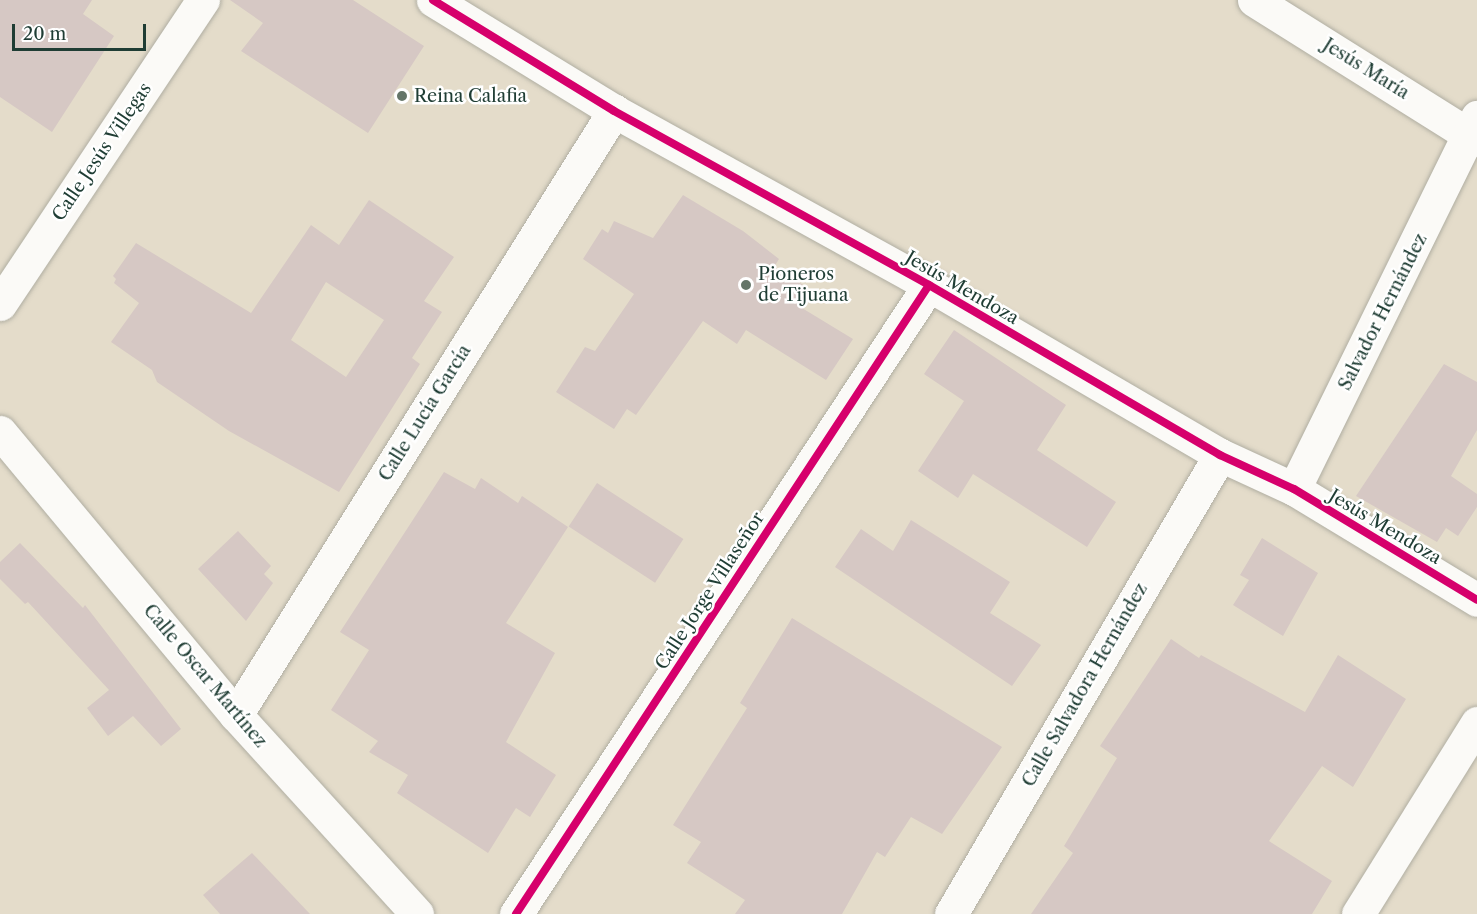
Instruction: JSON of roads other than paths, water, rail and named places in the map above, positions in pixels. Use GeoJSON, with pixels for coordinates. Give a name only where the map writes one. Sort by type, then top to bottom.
{"type":"FeatureCollection","features":[{"type":"Feature","properties":{"kind":"street","name":"Calle Jesús Villegas"},"geometry":{"type":"LineString","coordinates":[[0,304],[203,0]]}},
{"type":"Feature","properties":{"kind":"street","name":"Jesús Mendoza"},"geometry":{"type":"LineString","coordinates":[[433,0],[614,111],[929,285],[1220,455],[1294,489],[1477,600]]}},
{"type":"Feature","properties":{"kind":"street","name":"Jesús María"},"geometry":{"type":"LineString","coordinates":[[1254,0],[1475,130]]}},
{"type":"Feature","properties":{"kind":"street","name":"Calle Lucía García"},"geometry":{"type":"LineString","coordinates":[[236,715],[614,111]]}},
{"type":"Feature","properties":{"kind":"street","name":"Salvador Hernández"},"geometry":{"type":"LineString","coordinates":[[1294,489],[1475,130]]}},
{"type":"Feature","properties":{"kind":"street","name":"Calle Jorge Villaseñor"},"geometry":{"type":"LineString","coordinates":[[516,914],[929,285]]}},
{"type":"Feature","properties":{"kind":"street","name":"Calle Oscar Martínez"},"geometry":{"type":"LineString","coordinates":[[0,432],[236,715],[417,914]]}},
{"type":"Feature","properties":{"kind":"street","name":"Calle Salvadora Hernández"},"geometry":{"type":"LineString","coordinates":[[951,914],[1220,455]]}},
{"type":"Feature","properties":{"kind":"street"},"geometry":{"type":"LineString","coordinates":[[1358,914],[1477,723]]}},
{"type":"Feature","properties":{"kind":"place","name":"Reina Calafia"},"geometry":{"type":"Point","coordinates":[402,96]}},
{"type":"Feature","properties":{"kind":"place","name":"Pioneros de Tijuana"},"geometry":{"type":"Point","coordinates":[746,285]}}]}
